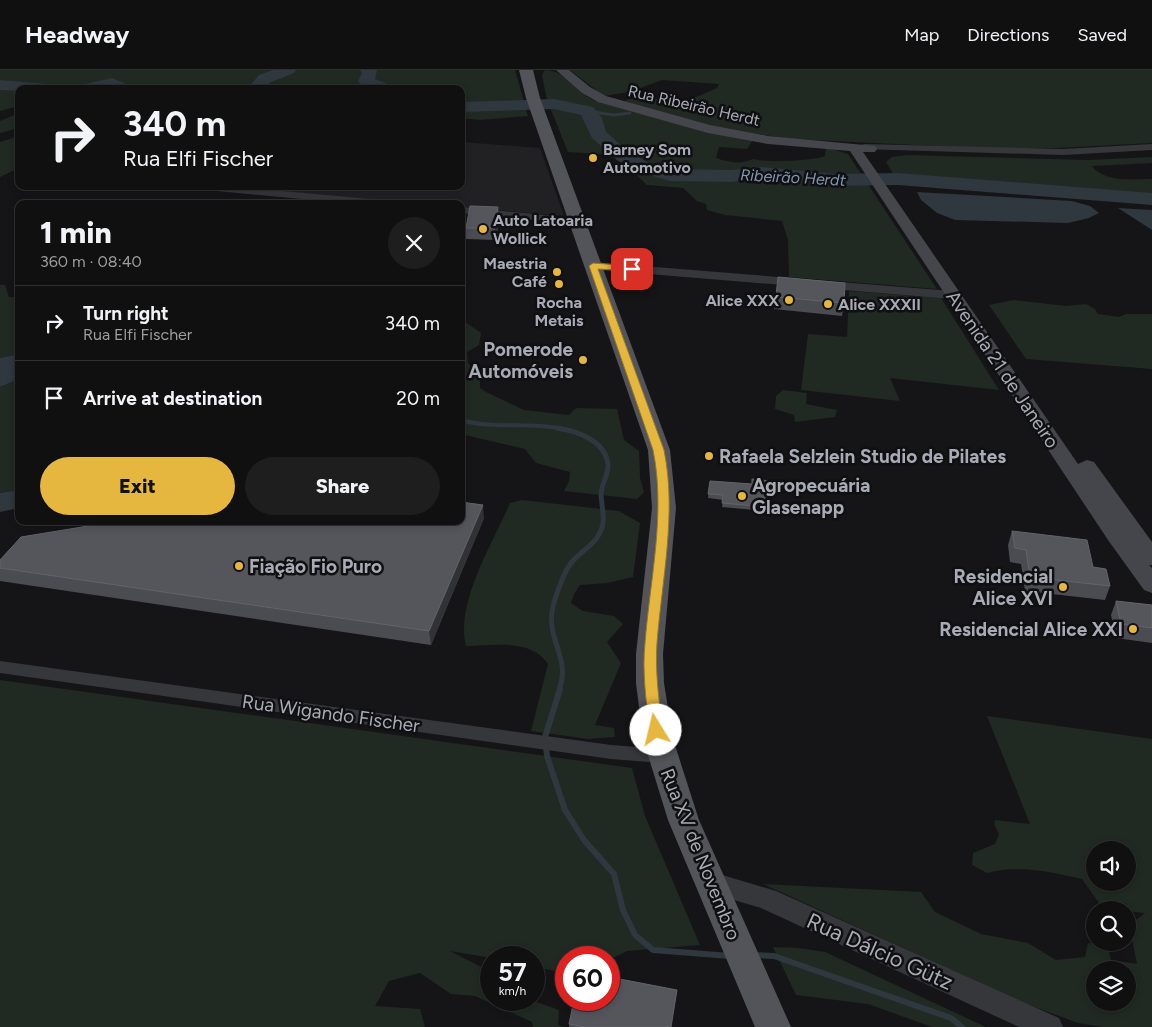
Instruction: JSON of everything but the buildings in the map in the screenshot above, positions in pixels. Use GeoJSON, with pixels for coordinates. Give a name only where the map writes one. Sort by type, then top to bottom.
{"type":"FeatureCollection","features":[{"type":"Feature","properties":{"kind":"main road","name":"Rua XV de Novembro"},"geometry":{"type":"LineString","coordinates":[[526,70],[536,105],[659,450],[663,469],[664,509],[656,584],[650,681],[653,717],[662,756],[676,800],[709,882],[773,1027]]}},
{"type":"Feature","properties":{"kind":"main road","name":"Rua Ribeirão Herdt"},"geometry":{"type":"LineString","coordinates":[[562,70],[594,96],[634,109],[744,136],[829,145],[863,151]]}},
{"type":"Feature","properties":{"kind":"main road","name":"Avenida 21 de Janeiro"},"geometry":{"type":"LineString","coordinates":[[863,151],[1151,556]]}},
{"type":"Feature","properties":{"kind":"main road","name":"Avenida 21 de Janeiro"},"geometry":{"type":"LineString","coordinates":[[881,178],[952,295],[1152,585]]}},
{"type":"Feature","properties":{"kind":"street","name":"Rua Ribeirão Herdt"},"geometry":{"type":"LineString","coordinates":[[863,151],[896,149],[1063,152],[1152,148]]}},
{"type":"Feature","properties":{"kind":"street"},"geometry":{"type":"LineString","coordinates":[[239,190],[348,200]]}},
{"type":"Feature","properties":{"kind":"street"},"geometry":{"type":"LineString","coordinates":[[465,210],[577,221]]}},
{"type":"Feature","properties":{"kind":"street"},"geometry":{"type":"LineString","coordinates":[[593,266],[952,295]]}},
{"type":"Feature","properties":{"kind":"street","name":"Rua Wigando Fischer"},"geometry":{"type":"LineString","coordinates":[[0,667],[544,743],[662,756]]}},
{"type":"Feature","properties":{"kind":"street","name":"Rua Dálcio Gütz"},"geometry":{"type":"LineString","coordinates":[[709,882],[767,899],[1049,1027]]}},
{"type":"Feature","properties":{"kind":"shaded area"},"geometry":{"type":"Polygon","coordinates":[[[0,70],[515,70],[528,116],[480,120],[465,118],[465,85],[15,85],[15,107],[0,111],[0,70]]]}},
{"type":"Feature","properties":{"kind":"shaded area"},"geometry":{"type":"Polygon","coordinates":[[[545,70],[565,77],[593,100],[753,140],[747,149],[719,147],[716,158],[730,162],[753,159],[778,161],[810,159],[825,156],[826,147],[848,154],[937,289],[789,277],[788,240],[782,221],[725,215],[707,210],[706,204],[697,201],[683,188],[647,185],[616,155],[568,152],[547,100],[542,75],[545,70]]]}},
{"type":"Feature","properties":{"kind":"shaded area"},"geometry":{"type":"Polygon","coordinates":[[[570,70],[1152,70],[1152,143],[1058,148],[977,148],[792,139],[729,130],[623,102],[638,98],[685,101],[717,88],[719,84],[662,80],[629,92],[604,96],[570,70]]]}},
{"type":"Feature","properties":{"kind":"shaded area"},"geometry":{"type":"Polygon","coordinates":[[[15,115],[15,129],[0,133],[0,121],[15,115]]]}},
{"type":"Feature","properties":{"kind":"shaded area"},"geometry":{"type":"Polygon","coordinates":[[[15,137],[15,170],[0,177],[0,142],[15,137]]]}},
{"type":"Feature","properties":{"kind":"shaded area"},"geometry":{"type":"Polygon","coordinates":[[[465,142],[540,148],[564,216],[465,207],[465,200],[377,200],[288,192],[288,190],[465,190],[465,142]]]}},
{"type":"Feature","properties":{"kind":"shaded area"},"geometry":{"type":"Polygon","coordinates":[[[906,155],[1087,160],[1152,157],[1152,163],[1092,166],[1097,171],[1111,178],[1152,179],[1152,198],[898,182],[886,162],[892,157],[906,155]]]}},
{"type":"Feature","properties":{"kind":"shaded area"},"geometry":{"type":"Polygon","coordinates":[[[917,192],[1072,201],[1090,206],[1099,213],[1089,218],[1068,223],[955,220],[937,213],[921,200],[917,192]]]}},
{"type":"Feature","properties":{"kind":"shaded area"},"geometry":{"type":"Polygon","coordinates":[[[1118,208],[1152,210],[1152,230],[1118,208]]]}},
{"type":"Feature","properties":{"kind":"shaded area"},"geometry":{"type":"Polygon","coordinates":[[[0,285],[5,285],[9,297],[15,297],[15,355],[0,358],[0,285]]]}},
{"type":"Feature","properties":{"kind":"shaded area"},"geometry":{"type":"Polygon","coordinates":[[[849,291],[941,298],[999,390],[890,378],[900,401],[801,390],[808,334],[847,337],[849,291]]]}},
{"type":"Feature","properties":{"kind":"shaded area"},"geometry":{"type":"Polygon","coordinates":[[[1014,300],[1066,306],[1086,304],[1095,309],[1098,314],[1119,317],[1126,314],[1152,314],[1152,369],[1026,359],[989,305],[1014,300]]]}},
{"type":"Feature","properties":{"kind":"shaded area"},"geometry":{"type":"Polygon","coordinates":[[[465,322],[481,333],[479,345],[467,352],[468,363],[480,376],[480,388],[486,392],[524,410],[569,415],[576,408],[617,409],[624,440],[639,451],[640,478],[644,492],[637,499],[564,491],[569,481],[570,472],[536,463],[525,449],[465,435],[465,322]]]}},
{"type":"Feature","properties":{"kind":"shaded area"},"geometry":{"type":"Polygon","coordinates":[[[15,355],[15,381],[0,387],[0,358],[15,355]]]}},
{"type":"Feature","properties":{"kind":"shaded area"},"geometry":{"type":"Polygon","coordinates":[[[15,381],[15,491],[0,493],[0,387],[15,381]]]}},
{"type":"Feature","properties":{"kind":"shaded area"},"geometry":{"type":"Polygon","coordinates":[[[783,390],[807,393],[806,404],[837,410],[835,417],[795,422],[794,415],[775,409],[776,396],[783,390]]]}},
{"type":"Feature","properties":{"kind":"shaded area"},"geometry":{"type":"Polygon","coordinates":[[[15,491],[15,509],[0,512],[0,493],[15,491]]]}},
{"type":"Feature","properties":{"kind":"shaded area"},"geometry":{"type":"Polygon","coordinates":[[[522,500],[619,511],[640,523],[633,577],[607,583],[580,585],[571,603],[583,611],[614,616],[623,624],[607,642],[621,663],[595,725],[614,728],[615,737],[588,739],[531,731],[548,664],[532,650],[522,647],[511,645],[466,646],[464,629],[466,611],[478,573],[510,503],[522,500]]]}},
{"type":"Feature","properties":{"kind":"shaded area"},"geometry":{"type":"Polygon","coordinates":[[[0,680],[632,768],[645,816],[700,945],[627,951],[620,954],[620,946],[555,946],[555,971],[545,969],[545,946],[480,946],[480,956],[450,951],[480,966],[480,998],[475,996],[451,994],[420,973],[389,981],[375,1006],[420,1009],[425,1027],[0,1027],[0,680]]]}},
{"type":"Feature","properties":{"kind":"shaded area"},"geometry":{"type":"Polygon","coordinates":[[[987,716],[1152,739],[1152,1027],[1103,1027],[1078,1023],[1024,1003],[763,884],[921,892],[935,912],[981,934],[1028,943],[1056,960],[1085,957],[1086,951],[1109,951],[1111,960],[1118,961],[1086,961],[1086,1011],[1136,1011],[1137,964],[1134,951],[1136,951],[1136,920],[1145,913],[1136,912],[1136,901],[1098,901],[1090,891],[1136,891],[1136,841],[1086,841],[1086,885],[1082,879],[1023,869],[999,870],[987,873],[972,865],[973,853],[995,844],[999,834],[994,824],[995,820],[1030,824],[987,716]]]}},
{"type":"Feature","properties":{"kind":"shaded area"},"geometry":{"type":"Polygon","coordinates":[[[773,947],[825,952],[986,1027],[932,1027],[868,1004],[796,995],[773,947]]]}},
{"type":"Feature","properties":{"kind":"shaded area"},"geometry":{"type":"Polygon","coordinates":[[[545,1005],[555,1009],[555,1011],[559,1011],[558,1025],[564,1027],[533,1027],[532,1022],[508,1011],[545,1011],[545,1005]]]}},
{"type":"Feature","properties":{"kind":"waterway","name":"Ribeirão Herdt"},"geometry":{"type":"LineString","coordinates":[[261,85],[259,84],[265,78],[288,70]]}},
{"type":"Feature","properties":{"kind":"waterway","name":"Ribeirão Herdt"},"geometry":{"type":"LineString","coordinates":[[368,70],[370,72],[366,81],[376,85]]}},
{"type":"Feature","properties":{"kind":"waterway","name":"Ribeirão Herdt"},"geometry":{"type":"LineString","coordinates":[[102,85],[112,83],[116,85]]}},
{"type":"Feature","properties":{"kind":"waterway","name":"Ribeirão Herdt"},"geometry":{"type":"LineString","coordinates":[[0,85],[15,86]]}},
{"type":"Feature","properties":{"kind":"waterway","name":"Ribeirão Herdt"},"geometry":{"type":"LineString","coordinates":[[465,107],[554,104],[587,111],[593,118],[598,134],[623,156],[640,166],[670,175],[731,176],[761,173],[836,180],[898,179],[1152,199]]}},
{"type":"Feature","properties":{"kind":"waterway"},"geometry":{"type":"LineString","coordinates":[[587,111],[614,115],[630,113]]}},
{"type":"Feature","properties":{"kind":"waterway"},"geometry":{"type":"LineString","coordinates":[[465,421],[558,428]]}},
{"type":"Feature","properties":{"kind":"waterway"},"geometry":{"type":"LineString","coordinates":[[558,428],[563,429]]}},
{"type":"Feature","properties":{"kind":"waterway"},"geometry":{"type":"LineString","coordinates":[[558,428],[582,435],[597,444],[606,457],[608,466],[601,491],[603,516],[601,531],[592,544],[569,566],[556,595],[552,612],[553,633],[562,669],[559,690]]}},
{"type":"Feature","properties":{"kind":"waterway"},"geometry":{"type":"LineString","coordinates":[[560,689],[545,737],[547,756],[565,810],[584,840],[614,874],[623,910],[635,935],[653,950],[730,956]]}},
{"type":"Feature","properties":{"kind":"waterway"},"geometry":{"type":"LineString","coordinates":[[754,955],[774,956],[951,1018],[962,1027]]}},
{"type":"Feature","properties":{"kind":"place","name":"Barney Som Automotivo"},"geometry":{"type":"Point","coordinates":[593,158]}},
{"type":"Feature","properties":{"kind":"place","name":"Auto Latoaria Wollick"},"geometry":{"type":"Point","coordinates":[483,229]}},
{"type":"Feature","properties":{"kind":"place","name":"Maestria Café"},"geometry":{"type":"Point","coordinates":[557,272]}},
{"type":"Feature","properties":{"kind":"place","name":"Rocha Metais"},"geometry":{"type":"Point","coordinates":[559,284]}},
{"type":"Feature","properties":{"kind":"place","name":"Alice XXX"},"geometry":{"type":"Point","coordinates":[789,300]}},
{"type":"Feature","properties":{"kind":"place","name":"Alice XXXII"},"geometry":{"type":"Point","coordinates":[828,304]}},
{"type":"Feature","properties":{"kind":"place","name":"Pomerode Automóveis"},"geometry":{"type":"Point","coordinates":[583,360]}},
{"type":"Feature","properties":{"kind":"place","name":"Rafaela Selzlein Studio de Pilates"},"geometry":{"type":"Point","coordinates":[709,456]}},
{"type":"Feature","properties":{"kind":"place","name":"Agropecuária Glasenapp"},"geometry":{"type":"Point","coordinates":[742,496]}},
{"type":"Feature","properties":{"kind":"place","name":"Fiação Fio Puro"},"geometry":{"type":"Point","coordinates":[239,566]}},
{"type":"Feature","properties":{"kind":"place","name":"Residencial Alice XVI"},"geometry":{"type":"Point","coordinates":[1063,587]}},
{"type":"Feature","properties":{"kind":"place","name":"Residencial Alice XXI"},"geometry":{"type":"Point","coordinates":[1133,629]}},
{"type":"Feature","properties":{"kind":"route"},"geometry":{"type":"LineString","coordinates":[[632,269],[593,266],[659,450],[663,469],[664,509],[651,644],[650,681],[656,730]]}}]}
